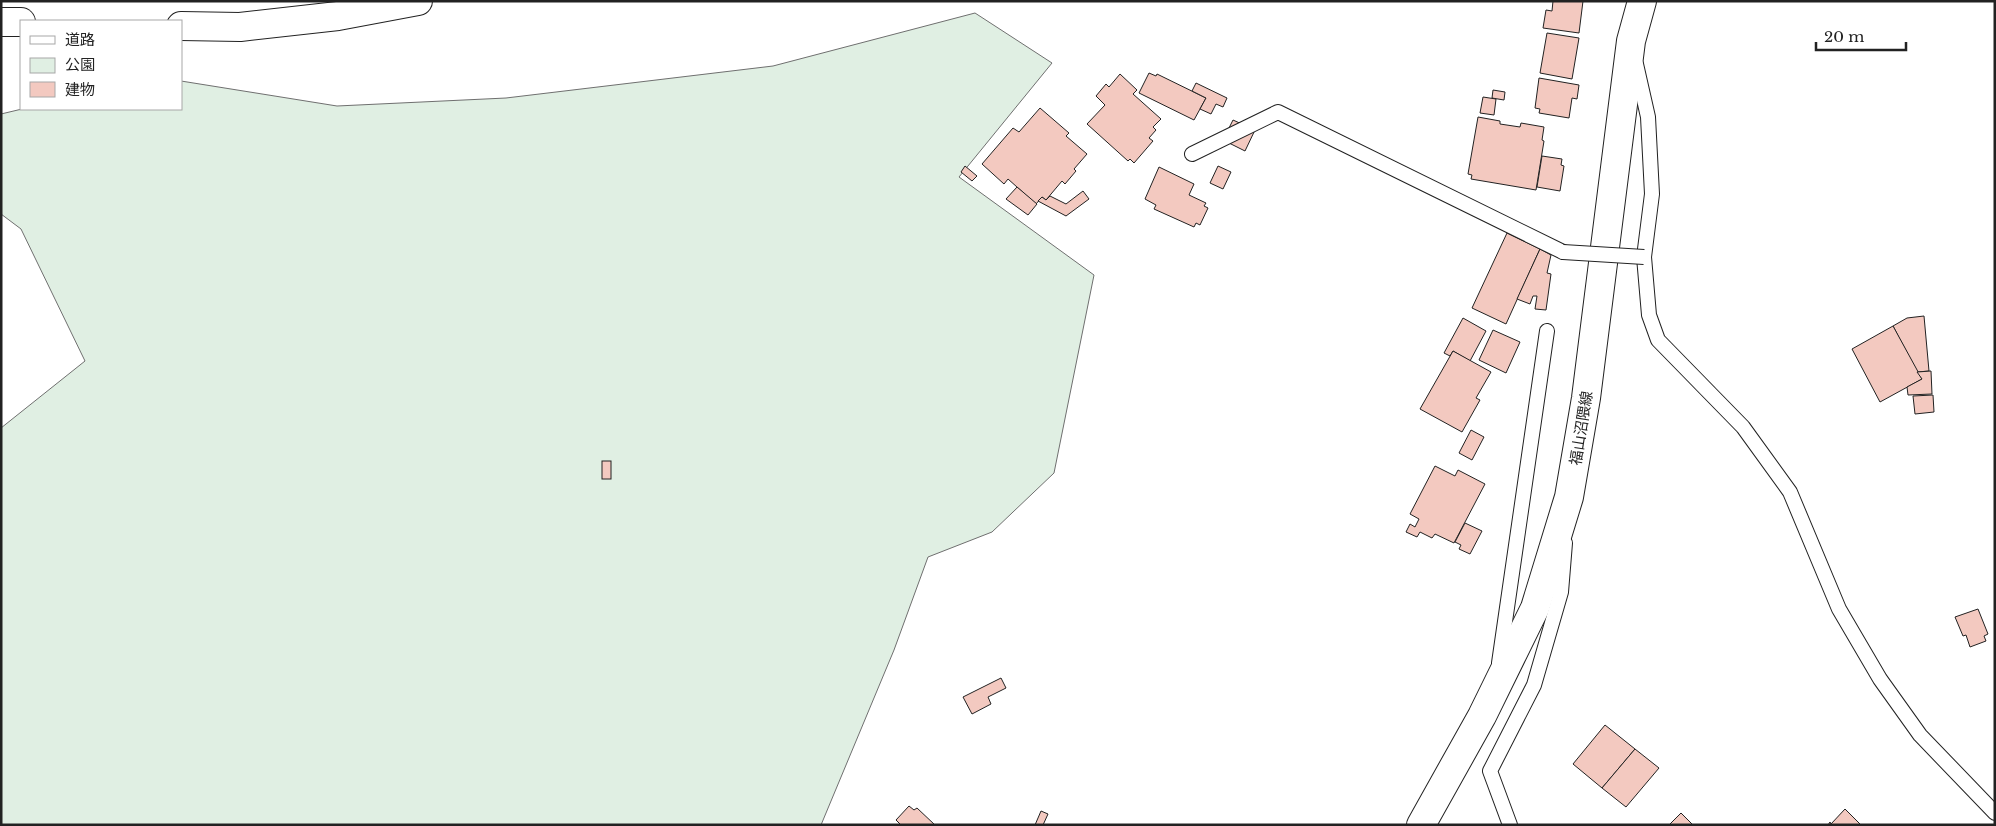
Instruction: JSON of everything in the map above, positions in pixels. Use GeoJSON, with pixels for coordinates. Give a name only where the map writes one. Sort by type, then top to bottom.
{"type":"FeatureCollection","features":[{"type":"Feature","properties":{"kind":"main road"},"geometry":{"type":"LineString","coordinates":[[182,26],[240,27],[338,16],[418,1]]}},
{"type":"Feature","properties":{"kind":"main road","name":"福山沼隈線"},"geometry":{"type":"LineString","coordinates":[[1421,825],[1482,716],[1534,608],[1569,497],[1586,398],[1631,40],[1642,1]]}},
{"type":"Feature","properties":{"kind":"main road"},"geometry":{"type":"LineString","coordinates":[[1,22],[20,22]]}},
{"type":"Feature","properties":{"kind":"lane"},"geometry":{"type":"LineString","coordinates":[[1631,40],[1648,126],[1652,194],[1644,257],[1649,315],[1658,340],[1743,427],[1790,492],[1839,609],[1880,679],[1920,735],[1995,813]]}},
{"type":"Feature","properties":{"kind":"lane"},"geometry":{"type":"LineString","coordinates":[[1192,154],[1278,112],[1563,252],[1644,257]]}},
{"type":"Feature","properties":{"kind":"lane"},"geometry":{"type":"LineString","coordinates":[[1495,689],[1547,331]]}},
{"type":"Feature","properties":{"kind":"lane"},"geometry":{"type":"LineString","coordinates":[[1510,825],[1490,771],[1534,685],[1561,592],[1569,497]]}},
{"type":"Feature","properties":{"kind":"green space"},"geometry":{"type":"Polygon","coordinates":[[[975,13],[1052,63],[959,177],[1094,275],[1054,473],[992,532],[928,557],[894,650],[821,825],[1,825],[1,428],[85,361],[21,229],[1,214],[1,114],[20,109],[182,110],[182,81],[337,106],[506,98],[773,66],[975,13]]]}},
{"type":"Feature","properties":{"kind":"building"},"geometry":{"type":"Polygon","coordinates":[[[1553,1],[1583,1],[1579,33],[1543,28],[1546,10],[1552,11],[1553,1]]]}},
{"type":"Feature","properties":{"kind":"building"},"geometry":{"type":"Polygon","coordinates":[[[1547,33],[1579,38],[1572,79],[1540,73],[1547,33]]]}},
{"type":"Feature","properties":{"kind":"building"},"geometry":{"type":"Polygon","coordinates":[[[1149,73],[1156,76],[1157,74],[1206,98],[1194,120],[1139,93],[1149,73]]]}},
{"type":"Feature","properties":{"kind":"building"},"geometry":{"type":"Polygon","coordinates":[[[1120,74],[1137,90],[1133,94],[1161,119],[1153,127],[1156,130],[1149,138],[1153,141],[1134,163],[1130,159],[1128,161],[1087,124],[1105,105],[1096,96],[1106,84],[1109,87],[1120,74]]]}},
{"type":"Feature","properties":{"kind":"building"},"geometry":{"type":"Polygon","coordinates":[[[1539,78],[1579,85],[1577,99],[1572,98],[1569,118],[1539,113],[1540,109],[1535,108],[1539,78]]]}},
{"type":"Feature","properties":{"kind":"building"},"geometry":{"type":"Polygon","coordinates":[[[1196,83],[1227,98],[1223,107],[1216,104],[1211,114],[1200,109],[1206,98],[1192,91],[1196,83]]]}},
{"type":"Feature","properties":{"kind":"building"},"geometry":{"type":"Polygon","coordinates":[[[1493,90],[1505,92],[1504,100],[1492,98],[1493,90]]]}},
{"type":"Feature","properties":{"kind":"building"},"geometry":{"type":"Polygon","coordinates":[[[1483,97],[1496,99],[1494,115],[1480,113],[1483,97]]]}},
{"type":"Feature","properties":{"kind":"building"},"geometry":{"type":"Polygon","coordinates":[[[1040,108],[1069,133],[1066,136],[1087,154],[1074,169],[1076,171],[1065,184],[1062,181],[1046,200],[1042,197],[1036,204],[1008,179],[1004,184],[982,164],[1013,128],[1019,132],[1040,108]]]}},
{"type":"Feature","properties":{"kind":"building"},"geometry":{"type":"Polygon","coordinates":[[[1478,117],[1500,121],[1500,124],[1520,127],[1521,123],[1544,127],[1542,140],[1544,141],[1536,190],[1471,179],[1472,175],[1468,174],[1478,117]]]}},
{"type":"Feature","properties":{"kind":"building"},"geometry":{"type":"Polygon","coordinates":[[[1233,120],[1255,130],[1245,151],[1223,140],[1233,120]]]}},
{"type":"Feature","properties":{"kind":"building"},"geometry":{"type":"Polygon","coordinates":[[[1542,156],[1562,159],[1561,165],[1564,166],[1560,191],[1537,187],[1542,156]]]}},
{"type":"Feature","properties":{"kind":"building"},"geometry":{"type":"Polygon","coordinates":[[[965,166],[977,176],[972,181],[961,172],[965,166]]]}},
{"type":"Feature","properties":{"kind":"building"},"geometry":{"type":"Polygon","coordinates":[[[1218,166],[1231,172],[1223,189],[1210,183],[1218,166]]]}},
{"type":"Feature","properties":{"kind":"building"},"geometry":{"type":"Polygon","coordinates":[[[1159,167],[1194,184],[1189,195],[1206,203],[1204,206],[1208,208],[1200,225],[1196,223],[1194,227],[1154,209],[1156,205],[1145,199],[1159,167]]]}},
{"type":"Feature","properties":{"kind":"building"},"geometry":{"type":"Polygon","coordinates":[[[1017,187],[1037,204],[1028,215],[1006,199],[1017,187]]]}},
{"type":"Feature","properties":{"kind":"building"},"geometry":{"type":"Polygon","coordinates":[[[1083,191],[1089,199],[1066,216],[1038,201],[1042,197],[1046,200],[1050,196],[1066,204],[1083,191]]]}},
{"type":"Feature","properties":{"kind":"building"},"geometry":{"type":"Polygon","coordinates":[[[1507,233],[1540,249],[1506,324],[1472,308],[1507,233]]]}},
{"type":"Feature","properties":{"kind":"building"},"geometry":{"type":"Polygon","coordinates":[[[1540,249],[1551,255],[1547,273],[1551,274],[1546,310],[1535,309],[1537,296],[1533,296],[1530,304],[1517,299],[1540,249]]]}},
{"type":"Feature","properties":{"kind":"building"},"geometry":{"type":"Polygon","coordinates":[[[1924,316],[1929,371],[1917,372],[1893,326],[1907,318],[1924,316]]]}},
{"type":"Feature","properties":{"kind":"building"},"geometry":{"type":"Polygon","coordinates":[[[1463,318],[1486,331],[1470,361],[1453,351],[1450,356],[1444,353],[1463,318]]]}},
{"type":"Feature","properties":{"kind":"building"},"geometry":{"type":"Polygon","coordinates":[[[1893,326],[1922,379],[1880,402],[1852,349],[1893,326]]]}},
{"type":"Feature","properties":{"kind":"building"},"geometry":{"type":"Polygon","coordinates":[[[1493,330],[1520,342],[1506,373],[1479,360],[1493,330]]]}},
{"type":"Feature","properties":{"kind":"building"},"geometry":{"type":"Polygon","coordinates":[[[1453,351],[1491,372],[1476,398],[1480,400],[1462,432],[1420,409],[1453,351]]]}},
{"type":"Feature","properties":{"kind":"building"},"geometry":{"type":"Polygon","coordinates":[[[1931,371],[1932,394],[1908,395],[1907,387],[1922,379],[1917,372],[1931,371]]]}},
{"type":"Feature","properties":{"kind":"building"},"geometry":{"type":"Polygon","coordinates":[[[1933,395],[1934,412],[1915,414],[1913,396],[1933,395]]]}},
{"type":"Feature","properties":{"kind":"building"},"geometry":{"type":"Polygon","coordinates":[[[1471,430],[1484,437],[1472,460],[1459,453],[1471,430]]]}},
{"type":"Feature","properties":{"kind":"building"},"geometry":{"type":"Polygon","coordinates":[[[602,461],[611,461],[611,479],[602,479],[602,461]]]}},
{"type":"Feature","properties":{"kind":"building"},"geometry":{"type":"Polygon","coordinates":[[[1435,466],[1455,476],[1458,470],[1485,484],[1454,543],[1435,534],[1432,538],[1420,532],[1417,537],[1406,532],[1410,524],[1415,527],[1419,519],[1410,514],[1435,466]]]}},
{"type":"Feature","properties":{"kind":"building"},"geometry":{"type":"Polygon","coordinates":[[[1465,523],[1482,531],[1470,554],[1459,549],[1461,545],[1455,542],[1465,523]]]}},
{"type":"Feature","properties":{"kind":"building"},"geometry":{"type":"Polygon","coordinates":[[[1978,609],[1988,634],[1984,636],[1986,641],[1970,647],[1966,635],[1963,636],[1955,617],[1978,609]]]}},
{"type":"Feature","properties":{"kind":"building"},"geometry":{"type":"Polygon","coordinates":[[[1001,678],[1006,688],[988,697],[991,704],[972,714],[963,697],[1001,678]]]}},
{"type":"Feature","properties":{"kind":"building"},"geometry":{"type":"Polygon","coordinates":[[[1605,725],[1635,749],[1602,788],[1573,764],[1605,725]]]}},
{"type":"Feature","properties":{"kind":"building"},"geometry":{"type":"Polygon","coordinates":[[[1635,749],[1659,768],[1626,807],[1602,788],[1635,749]]]}},
{"type":"Feature","properties":{"kind":"building"},"geometry":{"type":"Polygon","coordinates":[[[909,806],[914,810],[917,808],[935,825],[901,825],[896,820],[909,806]]]}},
{"type":"Feature","properties":{"kind":"building"},"geometry":{"type":"Polygon","coordinates":[[[1845,809],[1861,825],[1828,825],[1830,822],[1831,824],[1845,809]]]}},
{"type":"Feature","properties":{"kind":"building"},"geometry":{"type":"Polygon","coordinates":[[[1041,811],[1048,814],[1043,825],[1035,825],[1041,811]]]}},
{"type":"Feature","properties":{"kind":"building"},"geometry":{"type":"Polygon","coordinates":[[[1681,813],[1693,825],[1669,825],[1681,813]]]}}]}
